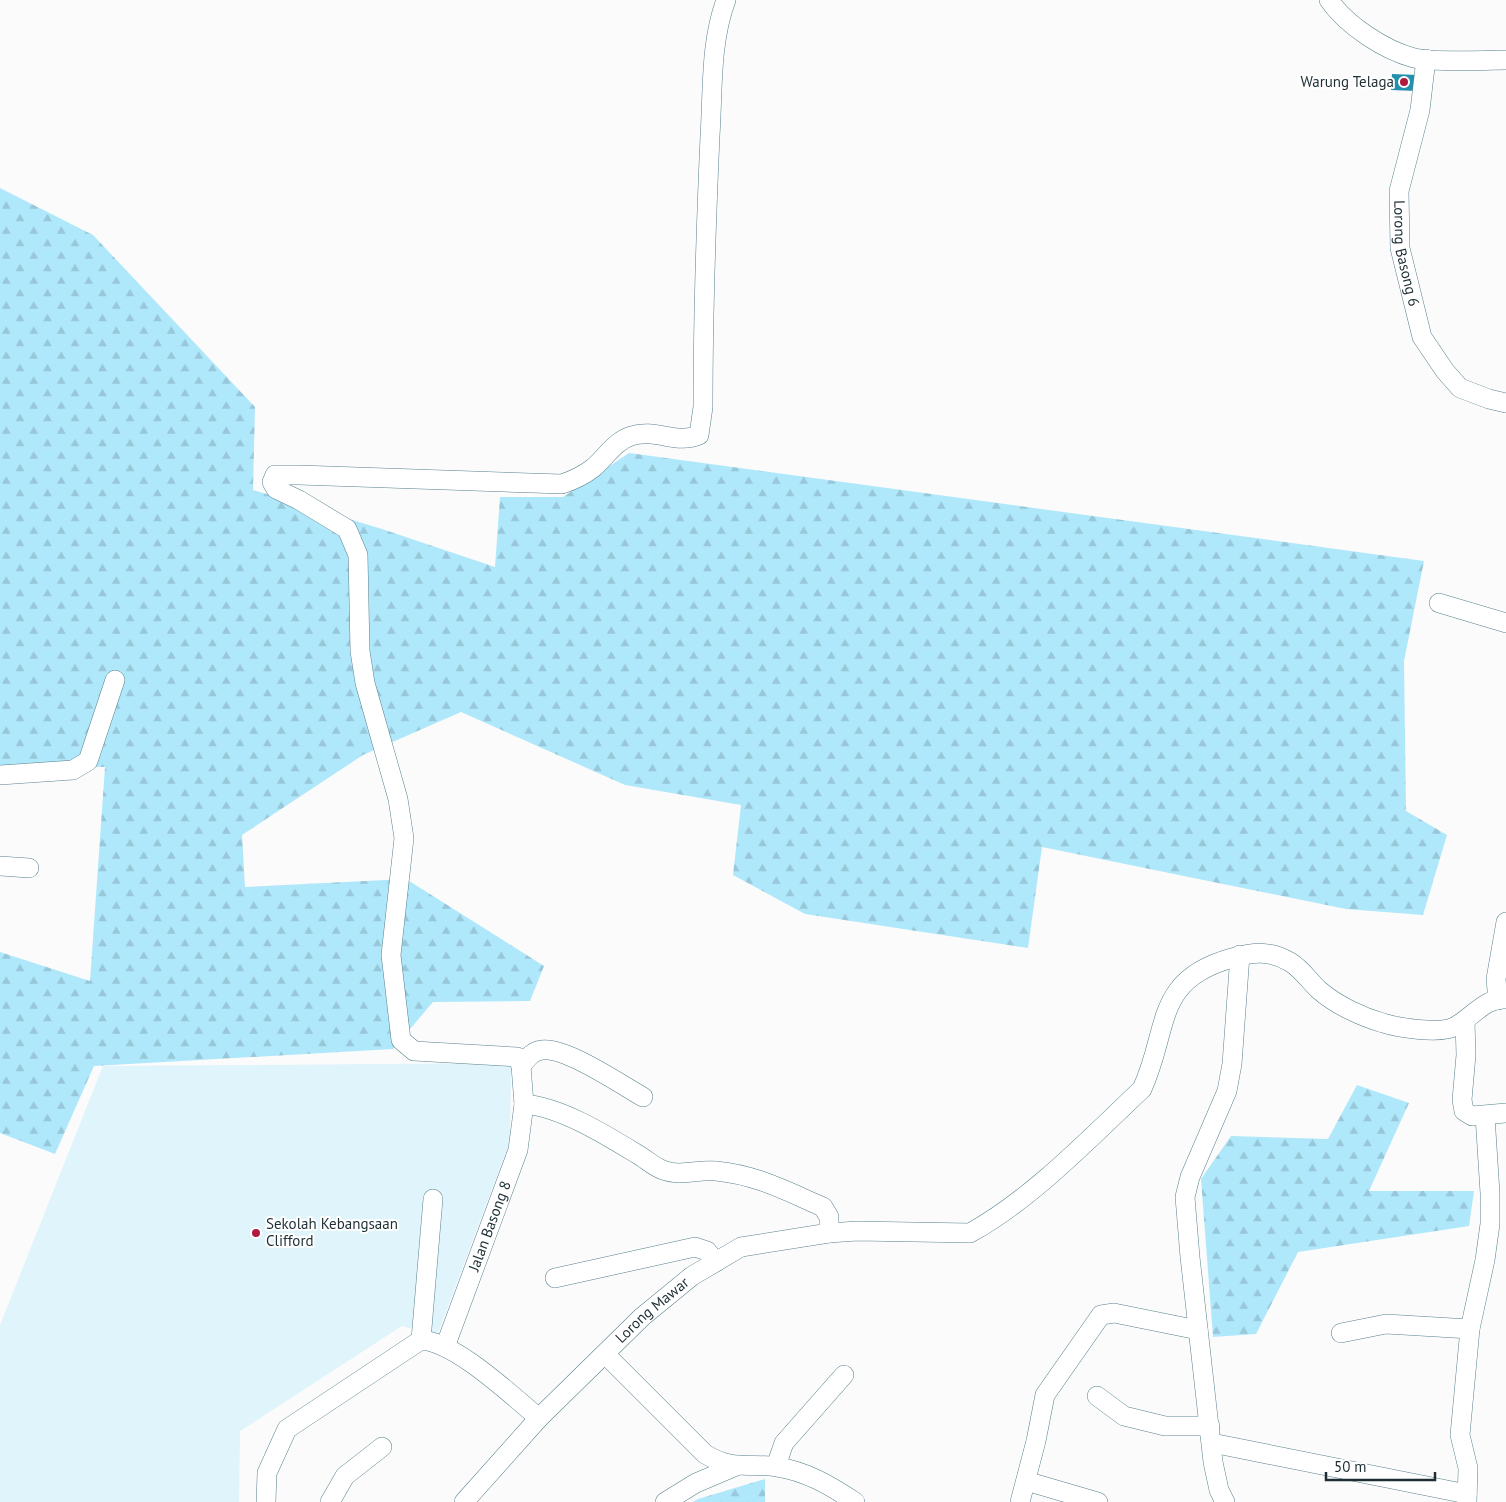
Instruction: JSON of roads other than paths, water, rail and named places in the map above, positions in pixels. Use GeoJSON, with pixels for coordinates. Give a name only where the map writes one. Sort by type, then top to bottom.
{"type":"FeatureCollection","features":[{"type":"Feature","properties":{"kind":"street"},"geometry":{"type":"LineString","coordinates":[[643,1097],[571,1056],[553,1050],[540,1050],[531,1055],[521,1066],[517,1056],[414,1051],[401,1040],[391,955],[404,838],[398,799],[364,675],[360,651],[358,555],[347,530],[299,500],[276,489],[272,482],[275,475],[299,475],[562,484],[576,479],[593,468],[613,447],[629,436],[654,432],[688,440],[699,435],[703,407],[709,158],[715,44],[718,21],[726,0]]}},
{"type":"Feature","properties":{"kind":"street"},"geometry":{"type":"LineString","coordinates":[[1329,0],[1339,15],[1356,28],[1413,58],[1506,60]]}},
{"type":"Feature","properties":{"kind":"street","name":"Lorong Basong 6"},"geometry":{"type":"LineString","coordinates":[[1426,59],[1420,110],[1399,191],[1400,248],[1422,338],[1460,388],[1506,403]]}},
{"type":"Feature","properties":{"kind":"street"},"geometry":{"type":"LineString","coordinates":[[1439,603],[1506,623]]}},
{"type":"Feature","properties":{"kind":"street"},"geometry":{"type":"LineString","coordinates":[[0,775],[73,770],[88,761],[115,680]]}},
{"type":"Feature","properties":{"kind":"street"},"geometry":{"type":"LineString","coordinates":[[0,866],[29,868]]}},
{"type":"Feature","properties":{"kind":"street"},"geometry":{"type":"LineString","coordinates":[[1502,1000],[1496,979],[1506,922]]}},
{"type":"Feature","properties":{"kind":"street","name":"Lorong Mawar"},"geometry":{"type":"LineString","coordinates":[[464,1502],[539,1418],[606,1355],[642,1317],[692,1276],[741,1247],[829,1233],[899,1231],[940,1234],[970,1233],[1029,1192],[1142,1089],[1151,1070],[1163,1022],[1176,991],[1188,979],[1211,964],[1254,952],[1273,954],[1290,962],[1304,972],[1319,990],[1354,1011],[1383,1023],[1432,1030],[1452,1028],[1465,1020],[1475,1010],[1502,1000]]}},
{"type":"Feature","properties":{"kind":"street"},"geometry":{"type":"LineString","coordinates":[[1224,1502],[1219,1490],[1211,1435],[1198,1330],[1185,1197],[1190,1177],[1227,1091],[1232,1064],[1240,956]]}},
{"type":"Feature","properties":{"kind":"street"},"geometry":{"type":"LineString","coordinates":[[1465,1020],[1466,1055],[1462,1106],[1468,1115],[1485,1116],[1506,1113]]}},
{"type":"Feature","properties":{"kind":"street","name":"Jalan Basong 8"},"geometry":{"type":"LineString","coordinates":[[445,1347],[518,1150],[524,1104],[521,1066]]}},
{"type":"Feature","properties":{"kind":"street"},"geometry":{"type":"LineString","coordinates":[[524,1104],[538,1105],[559,1113],[612,1140],[661,1169],[675,1174],[714,1171],[758,1178],[823,1208],[829,1217],[829,1233]]}},
{"type":"Feature","properties":{"kind":"street"},"geometry":{"type":"LineString","coordinates":[[1097,1396],[1124,1416],[1211,1435],[1467,1498],[1468,1468],[1460,1435],[1470,1329],[1485,1260],[1490,1224],[1485,1116]]}},
{"type":"Feature","properties":{"kind":"street"},"geometry":{"type":"LineString","coordinates":[[421,1340],[433,1199]]}},
{"type":"Feature","properties":{"kind":"street"},"geometry":{"type":"LineString","coordinates":[[555,1278],[695,1247],[707,1251],[716,1262]]}},
{"type":"Feature","properties":{"kind":"street"},"geometry":{"type":"LineString","coordinates":[[1020,1502],[1045,1395],[1101,1315],[1114,1313],[1198,1330]]}},
{"type":"Feature","properties":{"kind":"street"},"geometry":{"type":"LineString","coordinates":[[1341,1333],[1386,1324],[1470,1329]]}},
{"type":"Feature","properties":{"kind":"street"},"geometry":{"type":"LineString","coordinates":[[266,1502],[267,1473],[287,1429],[421,1340],[430,1341],[445,1347],[480,1370],[539,1418]]}},
{"type":"Feature","properties":{"kind":"street"},"geometry":{"type":"LineString","coordinates":[[606,1355],[706,1454],[721,1462],[736,1466],[776,1466],[796,1471],[828,1484],[855,1502]]}},
{"type":"Feature","properties":{"kind":"street"},"geometry":{"type":"LineString","coordinates":[[776,1466],[784,1443],[844,1375]]}},
{"type":"Feature","properties":{"kind":"street"},"geometry":{"type":"LineString","coordinates":[[330,1502],[345,1476],[382,1446]]}},
{"type":"Feature","properties":{"kind":"street"},"geometry":{"type":"LineString","coordinates":[[665,1502],[696,1483],[736,1466]]}},
{"type":"Feature","properties":{"kind":"street"},"geometry":{"type":"LineString","coordinates":[[1026,1481],[1098,1502]]}},
{"type":"Feature","properties":{"kind":"place","name":"Warung Telaga"},"geometry":{"type":"Point","coordinates":[1404,82]}},
{"type":"Feature","properties":{"kind":"place","name":"Sekolah Kebangsaan Clifford"},"geometry":{"type":"Point","coordinates":[256,1233]}}]}
